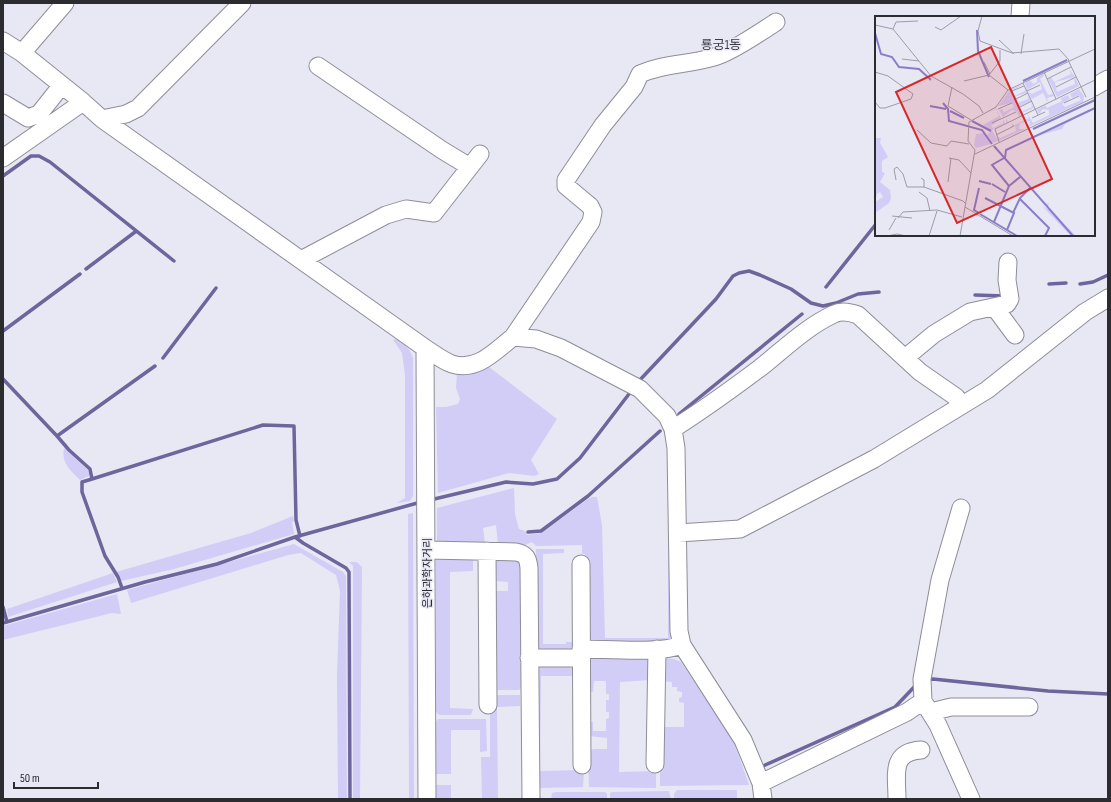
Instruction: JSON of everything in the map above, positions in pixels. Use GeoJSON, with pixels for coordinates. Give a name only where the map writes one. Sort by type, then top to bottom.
{"type":"FeatureCollection","features":[{"type":"Feature","properties":{"kind":"street"},"geometry":{"type":"LineString","coordinates":[[22,53],[65,3]]}},
{"type":"Feature","properties":{"kind":"street"},"geometry":{"type":"LineString","coordinates":[[102,119],[126,114],[138,108],[242,3]]}},
{"type":"Feature","properties":{"kind":"street"},"geometry":{"type":"LineString","coordinates":[[1020,16],[1021,3]]}},
{"type":"Feature","properties":{"kind":"street"},"geometry":{"type":"LineString","coordinates":[[3,41],[22,53],[102,119],[425,348],[452,364],[468,366],[478,364],[513,337],[591,222],[593,212],[590,206],[566,186],[566,180],[604,125],[634,87],[640,74],[654,67],[715,57],[761,32],[776,22]]}},
{"type":"Feature","properties":{"kind":"street"},"geometry":{"type":"LineString","coordinates":[[301,260],[386,215],[406,209],[434,213],[475,161],[442,150],[318,66]]}},
{"type":"Feature","properties":{"kind":"street"},"geometry":{"type":"LineString","coordinates":[[1095,87],[1108,79]]}},
{"type":"Feature","properties":{"kind":"street"},"geometry":{"type":"LineString","coordinates":[[3,103],[28,118],[39,114],[62,85]]}},
{"type":"Feature","properties":{"kind":"street"},"geometry":{"type":"LineString","coordinates":[[3,158],[83,102]]}},
{"type":"Feature","properties":{"kind":"street"},"geometry":{"type":"LineString","coordinates":[[905,358],[934,334],[970,312],[995,308],[1007,304],[1010,299],[1007,280],[1008,262]]}},
{"type":"Feature","properties":{"kind":"street"},"geometry":{"type":"LineString","coordinates":[[678,533],[734,530],[748,526],[874,459],[986,390],[1085,312],[1108,298]]}},
{"type":"Feature","properties":{"kind":"street"},"geometry":{"type":"LineString","coordinates":[[995,308],[1015,335]]}},
{"type":"Feature","properties":{"kind":"street"},"geometry":{"type":"LineString","coordinates":[[673,429],[696,415],[754,372],[808,329],[835,313],[847,312],[858,315],[920,372],[956,397],[962,405]]}},
{"type":"Feature","properties":{"kind":"street"},"geometry":{"type":"LineString","coordinates":[[513,337],[536,339],[555,346],[636,387],[667,416],[673,429],[676,448],[679,631],[682,645],[744,740],[762,791],[907,712],[927,707],[1029,706]]}},
{"type":"Feature","properties":{"kind":"street","name":"은하과학자거리"},"geometry":{"type":"LineString","coordinates":[[425,348],[427,799]]}},
{"type":"Feature","properties":{"kind":"street"},"geometry":{"type":"LineString","coordinates":[[961,508],[940,580],[922,681],[927,707],[971,799]]}},
{"type":"Feature","properties":{"kind":"street"},"geometry":{"type":"LineString","coordinates":[[427,550],[487,551],[523,554],[528,559],[532,799]]}},
{"type":"Feature","properties":{"kind":"street"},"geometry":{"type":"LineString","coordinates":[[487,551],[488,705]]}},
{"type":"Feature","properties":{"kind":"street"},"geometry":{"type":"LineString","coordinates":[[581,564],[582,765]]}},
{"type":"Feature","properties":{"kind":"street"},"geometry":{"type":"LineString","coordinates":[[530,658],[581,653],[673,648],[682,645]]}},
{"type":"Feature","properties":{"kind":"street"},"geometry":{"type":"LineString","coordinates":[[655,764],[657,649]]}},
{"type":"Feature","properties":{"kind":"street"},"geometry":{"type":"LineString","coordinates":[[897,799],[896,766],[902,755],[910,751],[921,750]]}},
{"type":"Feature","properties":{"kind":"shaded area"},"geometry":{"type":"Polygon","coordinates":[[[397,339],[407,347],[413,358],[413,496],[410,501],[397,503],[405,498],[405,375],[402,353],[393,340],[397,339]]]}},
{"type":"Feature","properties":{"kind":"shaded area"},"geometry":{"type":"Polygon","coordinates":[[[489,367],[557,419],[531,460],[539,474],[534,476],[509,473],[438,493],[436,407],[446,407],[458,404],[460,399],[456,388],[457,372],[479,371],[489,367]]]}},
{"type":"Feature","properties":{"kind":"shaded area"},"geometry":{"type":"Polygon","coordinates":[[[64,448],[88,470],[90,474],[89,476],[80,480],[67,466],[63,453],[64,448]]]}},
{"type":"Feature","properties":{"kind":"shaded area"},"geometry":{"type":"Polygon","coordinates":[[[514,488],[515,514],[519,529],[525,531],[527,535],[541,533],[588,499],[597,497],[602,525],[605,638],[668,638],[668,544],[671,543],[671,638],[664,643],[587,641],[585,636],[585,554],[582,554],[582,545],[536,546],[532,542],[523,546],[498,545],[496,525],[483,528],[485,543],[494,542],[495,548],[437,544],[437,508],[514,488]]]}},
{"type":"Feature","properties":{"kind":"shaded area"},"geometry":{"type":"Polygon","coordinates":[[[413,513],[414,799],[409,799],[408,514],[413,513]]]}},
{"type":"Feature","properties":{"kind":"shaded area"},"geometry":{"type":"Polygon","coordinates":[[[293,516],[294,521],[292,522],[294,534],[174,569],[121,581],[116,572],[251,533],[293,516]]]}},
{"type":"Feature","properties":{"kind":"shaded area"},"geometry":{"type":"Polygon","coordinates":[[[294,544],[343,572],[346,576],[347,799],[338,799],[337,675],[340,591],[336,575],[301,553],[288,555],[131,603],[127,590],[294,544]]]}},
{"type":"Feature","properties":{"kind":"shaded area"},"geometry":{"type":"Polygon","coordinates":[[[536,549],[564,549],[564,553],[543,554],[543,644],[566,644],[566,642],[573,642],[572,651],[538,651],[536,646],[536,549]]]}},
{"type":"Feature","properties":{"kind":"shaded area"},"geometry":{"type":"Polygon","coordinates":[[[438,558],[473,558],[473,571],[450,572],[450,708],[473,709],[471,715],[439,715],[436,712],[436,560],[438,558]]]}},
{"type":"Feature","properties":{"kind":"shaded area"},"geometry":{"type":"Polygon","coordinates":[[[512,558],[519,562],[520,566],[521,688],[519,690],[492,690],[495,591],[508,591],[508,582],[495,581],[492,560],[512,558]]]}},
{"type":"Feature","properties":{"kind":"shaded area"},"geometry":{"type":"Polygon","coordinates":[[[349,562],[357,562],[362,567],[360,799],[353,799],[353,566],[349,562]]]}},
{"type":"Feature","properties":{"kind":"shaded area"},"geometry":{"type":"Polygon","coordinates":[[[113,573],[117,582],[8,617],[7,609],[113,573]]]}},
{"type":"Feature","properties":{"kind":"shaded area"},"geometry":{"type":"Polygon","coordinates":[[[117,594],[121,614],[112,613],[3,640],[3,626],[117,594]]]}},
{"type":"Feature","properties":{"kind":"shaded area"},"geometry":{"type":"Polygon","coordinates":[[[593,657],[648,658],[651,660],[650,680],[620,682],[619,772],[656,771],[656,788],[589,787],[588,754],[593,749],[607,749],[607,738],[589,736],[588,722],[593,722],[593,731],[606,731],[606,719],[609,718],[609,712],[606,712],[606,700],[609,700],[609,694],[606,694],[606,681],[594,681],[593,692],[588,692],[589,663],[593,657]]]}},
{"type":"Feature","properties":{"kind":"shaded area"},"geometry":{"type":"Polygon","coordinates":[[[664,658],[674,659],[681,662],[734,742],[749,785],[660,786],[660,722],[665,722],[665,727],[684,727],[684,703],[679,702],[679,698],[682,697],[682,692],[677,691],[677,687],[672,687],[672,682],[661,681],[664,658]]]}},
{"type":"Feature","properties":{"kind":"shaded area"},"geometry":{"type":"Polygon","coordinates":[[[538,666],[571,667],[573,669],[573,676],[541,676],[540,771],[582,770],[584,772],[583,787],[538,788],[538,666]]]}},
{"type":"Feature","properties":{"kind":"shaded area"},"geometry":{"type":"Polygon","coordinates":[[[493,695],[520,695],[520,706],[497,707],[498,799],[482,799],[481,757],[490,757],[490,706],[493,695]]]}},
{"type":"Feature","properties":{"kind":"shaded area"},"geometry":{"type":"Polygon","coordinates":[[[438,719],[486,719],[487,751],[480,752],[480,730],[451,730],[451,774],[436,774],[436,722],[438,719]]]}},
{"type":"Feature","properties":{"kind":"shaded area"},"geometry":{"type":"Polygon","coordinates":[[[436,785],[451,785],[451,799],[436,799],[436,785]]]}},
{"type":"Feature","properties":{"kind":"shaded area"},"geometry":{"type":"Polygon","coordinates":[[[677,790],[737,790],[737,799],[674,799],[674,794],[677,790]]]}},
{"type":"Feature","properties":{"kind":"shaded area"},"geometry":{"type":"Polygon","coordinates":[[[669,791],[671,799],[610,799],[610,793],[612,792],[669,791]]]}},
{"type":"Feature","properties":{"kind":"shaded area"},"geometry":{"type":"Polygon","coordinates":[[[605,792],[607,794],[607,799],[551,799],[552,793],[605,792]]]}},
{"type":"Feature","properties":{"kind":"waterway"},"geometry":{"type":"LineString","coordinates":[[3,176],[31,156],[39,156],[50,162],[174,261]]}},
{"type":"Feature","properties":{"kind":"waterway"},"geometry":{"type":"LineString","coordinates":[[826,287],[875,225]]}},
{"type":"Feature","properties":{"kind":"waterway"},"geometry":{"type":"LineString","coordinates":[[86,269],[135,232]]}},
{"type":"Feature","properties":{"kind":"waterway"},"geometry":{"type":"LineString","coordinates":[[638,382],[716,299],[733,276],[739,273],[749,271],[760,275],[791,289],[811,303],[823,306],[836,303],[858,294],[879,292]]}},
{"type":"Feature","properties":{"kind":"waterway"},"geometry":{"type":"LineString","coordinates":[[3,331],[80,274]]}},
{"type":"Feature","properties":{"kind":"waterway"},"geometry":{"type":"LineString","coordinates":[[1080,284],[1093,282],[1108,275]]}},
{"type":"Feature","properties":{"kind":"waterway"},"geometry":{"type":"LineString","coordinates":[[1049,284],[1066,283]]}},
{"type":"Feature","properties":{"kind":"waterway"},"geometry":{"type":"LineString","coordinates":[[163,358],[216,288]]}},
{"type":"Feature","properties":{"kind":"waterway"},"geometry":{"type":"LineString","coordinates":[[975,295],[1004,296]]}},
{"type":"Feature","properties":{"kind":"waterway"},"geometry":{"type":"LineString","coordinates":[[679,414],[802,314]]}},
{"type":"Feature","properties":{"kind":"waterway"},"geometry":{"type":"LineString","coordinates":[[57,436],[155,366]]}},
{"type":"Feature","properties":{"kind":"waterway"},"geometry":{"type":"LineString","coordinates":[[3,379],[69,450],[90,469],[92,479],[263,425],[294,426],[296,520],[300,536]]}},
{"type":"Feature","properties":{"kind":"waterway"},"geometry":{"type":"LineString","coordinates":[[430,500],[506,482],[533,484],[557,479],[580,458],[632,390]]}},
{"type":"Feature","properties":{"kind":"waterway"},"geometry":{"type":"LineString","coordinates":[[528,532],[541,531],[588,496],[660,431]]}},
{"type":"Feature","properties":{"kind":"waterway"},"geometry":{"type":"LineString","coordinates":[[92,479],[82,482],[82,492],[105,556],[118,577],[122,588]]}},
{"type":"Feature","properties":{"kind":"waterway"},"geometry":{"type":"LineString","coordinates":[[3,623],[145,582],[217,564],[295,537],[421,502]]}},
{"type":"Feature","properties":{"kind":"waterway"},"geometry":{"type":"LineString","coordinates":[[295,537],[346,568],[349,572],[350,799]]}},
{"type":"Feature","properties":{"kind":"waterway"},"geometry":{"type":"LineString","coordinates":[[3,607],[7,622]]}},
{"type":"Feature","properties":{"kind":"waterway"},"geometry":{"type":"LineString","coordinates":[[926,680],[933,679],[1048,691],[1108,694]]}},
{"type":"Feature","properties":{"kind":"waterway"},"geometry":{"type":"LineString","coordinates":[[763,766],[895,707],[917,684]]}},
{"type":"Feature","properties":{"kind":"district","name":"룡궁1동"},"geometry":{"type":"Point","coordinates":[721,44]}}]}
